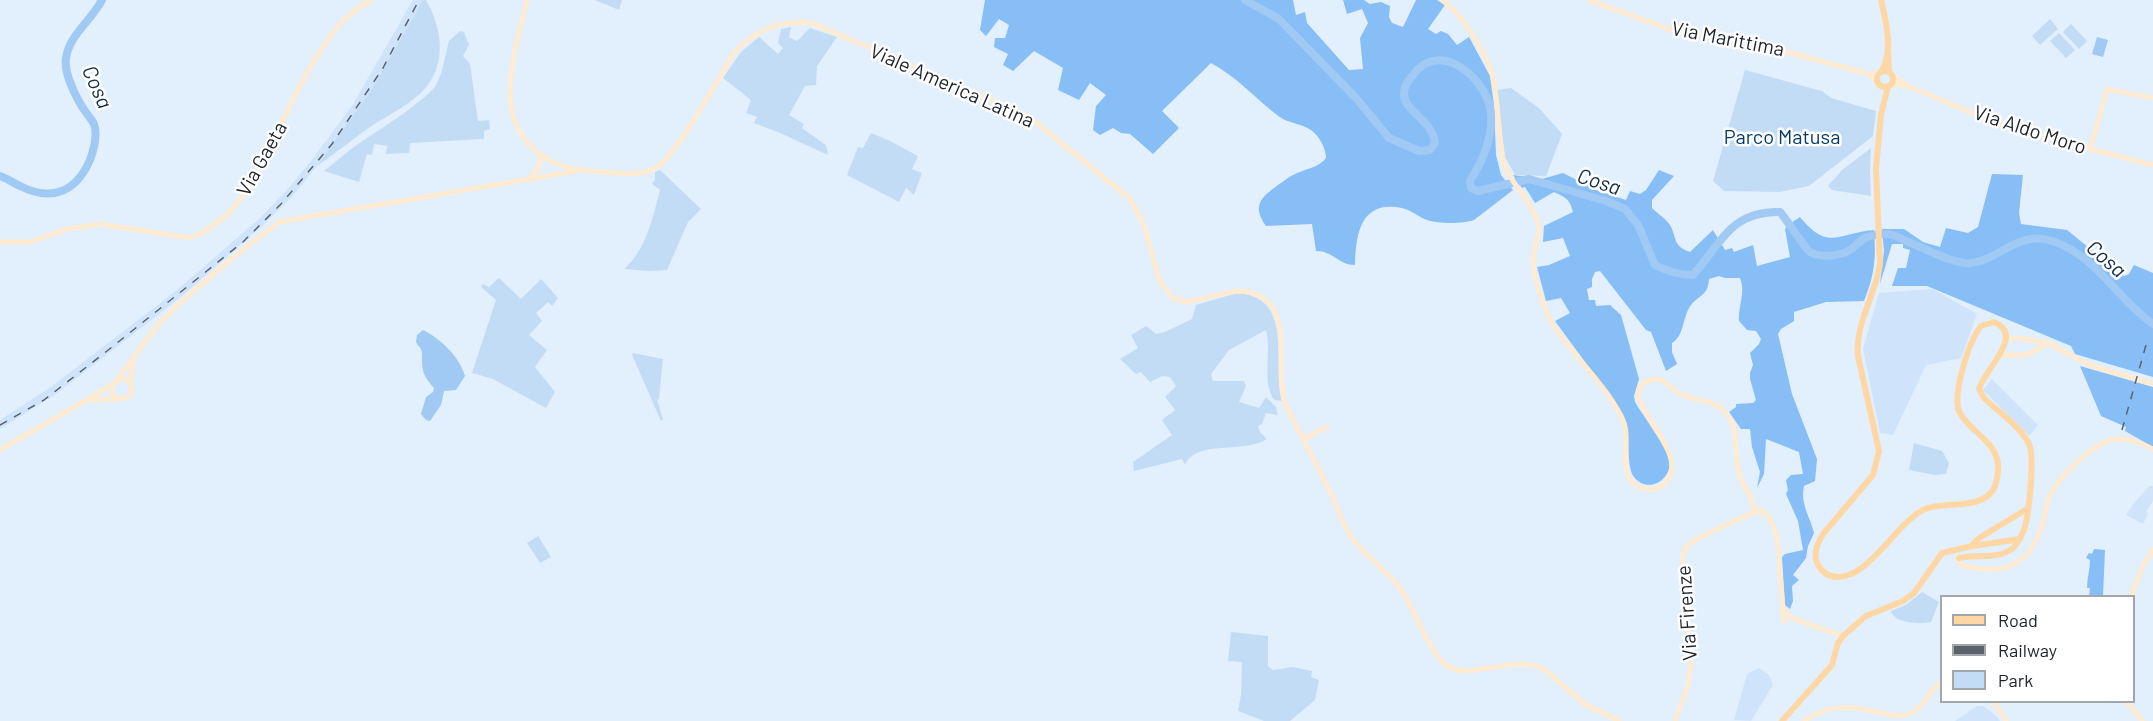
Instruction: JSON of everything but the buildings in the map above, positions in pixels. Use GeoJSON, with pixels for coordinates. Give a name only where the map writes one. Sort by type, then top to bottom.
{"type":"FeatureCollection","features":[{"type":"Feature","properties":{"kind":"main road","name":"Via Gaeta"},"geometry":{"type":"LineString","coordinates":[[0,242],[31,242],[67,229],[101,224],[189,238],[201,234],[224,217],[242,199],[256,177],[317,57],[340,24],[371,0]]}},
{"type":"Feature","properties":{"kind":"main road","name":"Viale America Latina"},"geometry":{"type":"LineString","coordinates":[[527,0],[510,91],[512,113],[526,143],[555,164],[583,170],[643,172],[654,170],[665,161],[676,146],[734,53],[760,31],[779,24],[812,23],[1027,115],[1122,191],[1133,203],[1146,232],[1160,282],[1173,298],[1187,302],[1244,291],[1266,301],[1274,311],[1280,323],[1282,337],[1281,386],[1283,396],[1303,439],[1349,534],[1402,591],[1440,660],[1453,669],[1467,671],[1512,664],[1538,666],[1595,711],[1619,721]]}},
{"type":"Feature","properties":{"kind":"main road"},"geometry":{"type":"LineString","coordinates":[[1442,0],[1464,21],[1494,81],[1503,165],[1535,214],[1539,226],[1533,263],[1544,308],[1551,323],[1603,389],[1623,421],[1627,438],[1626,469],[1629,479],[1640,487],[1656,489],[1664,484],[1672,472],[1671,455],[1642,407],[1639,397],[1644,383],[1651,379],[1661,379],[1678,393],[1718,406],[1730,418],[1735,430],[1738,473],[1753,502],[1754,512],[1761,510],[1767,513],[1776,533],[1784,622]]}},
{"type":"Feature","properties":{"kind":"main road","name":"Via Marittima"},"geometry":{"type":"LineString","coordinates":[[1588,0],[1672,30],[1762,45],[1869,74],[1880,73]]}},
{"type":"Feature","properties":{"kind":"main road"},"geometry":{"type":"LineString","coordinates":[[1881,0],[1886,22],[1890,74],[1893,80],[1882,111],[1876,168],[1880,247],[1878,279],[1864,313],[1857,342],[1879,451],[1878,461],[1874,475],[1817,544],[1815,551],[1818,565],[1827,574],[1840,577],[1861,570],[1917,513],[1932,506],[1973,502],[1988,495],[1994,489],[1999,464],[1997,455],[1962,415],[1956,401],[1967,358],[1979,329],[1985,324],[1994,322],[2002,327],[2006,344],[1987,371],[1979,389],[1984,398],[2028,442],[2031,457],[2026,524],[2020,539],[2013,548],[1997,555],[1959,562]]}},
{"type":"Feature","properties":{"kind":"main road"},"geometry":{"type":"LineString","coordinates":[[1882,111],[1877,79],[1884,68],[1887,47]]}},
{"type":"Feature","properties":{"kind":"main road"},"geometry":{"type":"LineString","coordinates":[[1880,73],[1890,74]]}},
{"type":"Feature","properties":{"kind":"main road"},"geometry":{"type":"LineString","coordinates":[[1869,74],[1879,85],[1889,86]]}},
{"type":"Feature","properties":{"kind":"main road","name":"Via Aldo Moro"},"geometry":{"type":"LineString","coordinates":[[1890,74],[1910,87],[1999,124],[2153,165]]}},
{"type":"Feature","properties":{"kind":"main road","name":"Via Aldo Moro"},"geometry":{"type":"LineString","coordinates":[[1889,86],[1896,84],[1910,87]]}},
{"type":"Feature","properties":{"kind":"main road"},"geometry":{"type":"LineString","coordinates":[[2090,150],[2108,88],[2153,98]]}},
{"type":"Feature","properties":{"kind":"main road"},"geometry":{"type":"LineString","coordinates":[[530,178],[538,169],[541,156]]}},
{"type":"Feature","properties":{"kind":"main road"},"geometry":{"type":"LineString","coordinates":[[550,175],[555,170],[555,164]]}},
{"type":"Feature","properties":{"kind":"main road"},"geometry":{"type":"LineString","coordinates":[[118,399],[112,393],[115,382],[153,331],[173,309],[274,225],[291,219],[583,170]]}},
{"type":"Feature","properties":{"kind":"main road"},"geometry":{"type":"LineString","coordinates":[[2006,338],[2048,343],[2099,369],[2151,383]]}},
{"type":"Feature","properties":{"kind":"main road"},"geometry":{"type":"LineString","coordinates":[[1999,355],[2027,355],[2048,343]]}},
{"type":"Feature","properties":{"kind":"main road"},"geometry":{"type":"LineString","coordinates":[[83,401],[125,399],[130,396],[132,391],[130,373],[136,356]]}},
{"type":"Feature","properties":{"kind":"main road"},"geometry":{"type":"LineString","coordinates":[[0,450],[115,382],[125,380],[130,383]]}},
{"type":"Feature","properties":{"kind":"main road"},"geometry":{"type":"LineString","coordinates":[[1303,439],[1327,427]]}},
{"type":"Feature","properties":{"kind":"main road"},"geometry":{"type":"LineString","coordinates":[[1959,562],[1993,571],[2010,567],[2024,557],[2037,540],[2049,498],[2072,466],[2112,440],[2139,442],[2153,449]]}},
{"type":"Feature","properties":{"kind":"main road"},"geometry":{"type":"LineString","coordinates":[[1972,546],[1979,538],[2027,509]]}},
{"type":"Feature","properties":{"kind":"main road","name":"Via Firenze"},"geometry":{"type":"LineString","coordinates":[[1675,720],[1687,689],[1691,663],[1683,565],[1684,550],[1696,539],[1754,512]]}},
{"type":"Feature","properties":{"kind":"main road"},"geometry":{"type":"LineString","coordinates":[[1782,721],[1832,665],[1838,643],[1843,636],[1866,616],[1910,597],[1923,583],[1942,553],[2020,539]]}},
{"type":"Feature","properties":{"kind":"main road"},"geometry":{"type":"LineString","coordinates":[[2132,595],[2153,549]]}},
{"type":"Feature","properties":{"kind":"main road"},"geometry":{"type":"LineString","coordinates":[[1781,606],[1791,618],[1843,636]]}},
{"type":"Feature","properties":{"kind":"main road"},"geometry":{"type":"LineString","coordinates":[[1804,721],[1824,710],[1836,707],[1864,709],[1898,716],[1907,715],[1917,710],[1940,682]]}},
{"type":"Feature","properties":{"kind":"main road"},"geometry":{"type":"LineString","coordinates":[[1995,703],[2006,721]]}},
{"type":"Feature","properties":{"kind":"main road"},"geometry":{"type":"LineString","coordinates":[[2128,703],[2143,721]]}},
{"type":"Feature","properties":{"kind":"shaded area"},"geometry":{"type":"Polygon","coordinates":[[[413,0],[423,0],[370,92],[340,137],[292,197],[182,296],[56,394],[0,429],[0,420],[51,387],[177,290],[258,220],[286,191],[352,106],[413,0]]]}},
{"type":"Feature","properties":{"kind":"shaded area"},"geometry":{"type":"Polygon","coordinates":[[[985,0],[1293,0],[1296,15],[1305,12],[1307,23],[1349,70],[1363,69],[1360,38],[1368,23],[1362,9],[1347,14],[1343,0],[1364,0],[1370,4],[1381,2],[1390,6],[1389,17],[1392,23],[1403,27],[1416,0],[1437,0],[1445,5],[1428,29],[1436,34],[1441,31],[1448,34],[1457,45],[1469,37],[1490,76],[1496,155],[1501,175],[1513,190],[1474,220],[1463,222],[1432,221],[1402,208],[1377,209],[1369,214],[1359,231],[1355,265],[1344,263],[1327,253],[1316,251],[1312,224],[1266,226],[1259,213],[1260,203],[1272,190],[1291,176],[1315,166],[1326,158],[1322,142],[1311,130],[1281,118],[1238,81],[1211,63],[1162,111],[1179,128],[1153,154],[1130,134],[1121,133],[1113,128],[1100,135],[1093,130],[1096,106],[1106,95],[1090,83],[1079,100],[1058,90],[1063,68],[1034,51],[1013,71],[1003,65],[1008,54],[994,47],[995,38],[1005,38],[1009,25],[999,19],[986,36],[980,30],[985,0]]]}},
{"type":"Feature","properties":{"kind":"shaded area"},"geometry":{"type":"Polygon","coordinates":[[[2097,37],[2108,40],[2103,57],[2092,54],[2097,37]]]}},
{"type":"Feature","properties":{"kind":"shaded area"},"geometry":{"type":"Polygon","coordinates":[[[1659,170],[1674,176],[1652,200],[1652,208],[1670,225],[1680,247],[1690,252],[1713,230],[1725,250],[1732,248],[1734,252],[1753,245],[1757,266],[1790,257],[1785,229],[1800,217],[1810,228],[1826,237],[1834,238],[1874,230],[1874,266],[1864,301],[1826,302],[1794,312],[1794,321],[1781,329],[1778,334],[1792,394],[1817,459],[1815,481],[1804,486],[1803,492],[1804,504],[1814,533],[1806,558],[1793,575],[1799,580],[1792,586],[1793,601],[1790,609],[1785,605],[1782,557],[1785,554],[1803,550],[1798,521],[1786,494],[1788,490],[1786,480],[1791,475],[1803,474],[1799,452],[1766,439],[1764,474],[1757,488],[1760,472],[1752,447],[1750,429],[1741,429],[1729,412],[1736,407],[1736,404],[1753,403],[1756,400],[1750,379],[1753,365],[1750,353],[1761,339],[1756,331],[1747,330],[1739,321],[1742,294],[1740,278],[1719,276],[1709,279],[1705,292],[1691,305],[1679,335],[1672,343],[1672,352],[1677,364],[1666,371],[1651,332],[1646,330],[1600,271],[1595,272],[1592,287],[1587,289],[1589,300],[1595,300],[1596,306],[1610,305],[1621,315],[1639,379],[1634,396],[1635,402],[1669,458],[1670,466],[1664,478],[1659,482],[1646,485],[1634,477],[1631,472],[1626,422],[1623,414],[1555,321],[1570,313],[1561,298],[1546,301],[1537,267],[1549,265],[1570,256],[1563,238],[1543,242],[1544,226],[1573,212],[1572,208],[1567,199],[1554,192],[1535,203],[1525,187],[1522,188],[1513,175],[1542,179],[1563,173],[1599,191],[1626,200],[1630,191],[1640,194],[1646,190],[1659,170]]]}},
{"type":"Feature","properties":{"kind":"shaded area"},"geometry":{"type":"Polygon","coordinates":[[[1992,174],[2023,175],[2019,213],[2021,224],[2067,230],[2124,276],[2129,274],[2134,265],[2153,273],[2153,377],[2075,354],[2071,346],[1927,286],[1892,286],[1898,268],[1906,268],[1910,250],[1903,248],[1903,244],[1892,244],[1880,284],[1884,251],[1882,229],[1904,229],[1923,242],[1940,247],[1946,228],[1968,233],[1978,227],[1992,174]]]}},
{"type":"Feature","properties":{"kind":"shaded area"},"geometry":{"type":"Polygon","coordinates":[[[1933,289],[1977,314],[1961,358],[1926,365],[1893,435],[1880,433],[1863,349],[1879,293],[1933,289]]]}},
{"type":"Feature","properties":{"kind":"shaded area"},"geometry":{"type":"Polygon","coordinates":[[[423,330],[448,349],[465,376],[456,390],[444,391],[441,405],[430,421],[421,414],[426,397],[433,392],[434,388],[424,372],[422,352],[416,342],[417,335],[423,330]]]}},
{"type":"Feature","properties":{"kind":"shaded area"},"geometry":{"type":"Polygon","coordinates":[[[2080,366],[2153,387],[2153,447],[2125,431],[2126,427],[2101,416],[2080,366]]]}},
{"type":"Feature","properties":{"kind":"shaded area"},"geometry":{"type":"Polygon","coordinates":[[[1992,379],[2038,425],[2029,436],[1983,390],[1992,379]]]}},
{"type":"Feature","properties":{"kind":"shaded area"},"geometry":{"type":"Polygon","coordinates":[[[2150,486],[2153,486],[2153,501],[2146,512],[2148,514],[2143,524],[2126,515],[2150,486]]]}},
{"type":"Feature","properties":{"kind":"shaded area"},"geometry":{"type":"Polygon","coordinates":[[[2094,549],[2105,550],[2103,595],[2089,595],[2090,588],[2087,588],[2090,560],[2086,558],[2089,553],[2092,554],[2094,549]]]}},
{"type":"Feature","properties":{"kind":"shaded area"},"geometry":{"type":"Polygon","coordinates":[[[1759,668],[1769,675],[1773,685],[1751,721],[1734,720],[1747,674],[1759,668]]]}},
{"type":"Feature","properties":{"kind":"shaded area"},"geometry":{"type":"Polygon","coordinates":[[[1977,706],[1983,706],[2000,721],[1955,721],[1977,706]]]}},
{"type":"Feature","properties":{"kind":"green space"},"geometry":{"type":"Polygon","coordinates":[[[423,0],[426,0],[432,12],[440,48],[439,60],[429,83],[415,98],[317,166],[370,92],[423,0]]]}},
{"type":"Feature","properties":{"kind":"green space"},"geometry":{"type":"Polygon","coordinates":[[[595,0],[622,0],[619,10],[595,0]]]}},
{"type":"Feature","properties":{"kind":"green space"},"geometry":{"type":"Polygon","coordinates":[[[2050,19],[2058,29],[2040,45],[2032,36],[2050,19]]]}},
{"type":"Feature","properties":{"kind":"green space"},"geometry":{"type":"Polygon","coordinates":[[[2071,24],[2087,41],[2079,49],[2063,32],[2071,24]]]}},
{"type":"Feature","properties":{"kind":"green space"},"geometry":{"type":"Polygon","coordinates":[[[791,27],[789,37],[797,41],[810,28],[837,37],[817,66],[816,85],[805,86],[789,115],[804,124],[802,128],[826,145],[828,155],[754,123],[757,117],[746,113],[751,100],[723,78],[741,52],[759,37],[778,54],[783,48],[778,43],[781,29],[791,27]]]}},
{"type":"Feature","properties":{"kind":"green space"},"geometry":{"type":"Polygon","coordinates":[[[460,31],[464,32],[469,45],[463,56],[470,64],[478,121],[489,120],[490,129],[484,131],[484,139],[410,143],[409,153],[386,154],[387,146],[374,144],[372,155],[367,154],[359,182],[324,171],[355,146],[403,114],[435,87],[441,74],[449,41],[460,31]]]}},
{"type":"Feature","properties":{"kind":"green space"},"geometry":{"type":"Polygon","coordinates":[[[2059,33],[2075,50],[2066,58],[2050,41],[2059,33]]]}},
{"type":"Feature","properties":{"kind":"green space","name":"Parco Matusa"},"geometry":{"type":"Polygon","coordinates":[[[1745,70],[1822,91],[1831,98],[1876,111],[1873,136],[1809,186],[1779,192],[1724,191],[1713,181],[1745,70]]]}},
{"type":"Feature","properties":{"kind":"green space"},"geometry":{"type":"Polygon","coordinates":[[[1511,88],[1539,108],[1562,134],[1546,176],[1515,175],[1505,157],[1497,90],[1511,88]]]}},
{"type":"Feature","properties":{"kind":"green space"},"geometry":{"type":"Polygon","coordinates":[[[871,133],[918,156],[912,169],[922,173],[914,195],[906,188],[899,202],[847,175],[858,147],[863,148],[871,133]]]}},
{"type":"Feature","properties":{"kind":"green space"},"geometry":{"type":"Polygon","coordinates":[[[1871,148],[1871,196],[1832,190],[1828,186],[1842,170],[1871,148]]]}},
{"type":"Feature","properties":{"kind":"green space"},"geometry":{"type":"Polygon","coordinates":[[[660,170],[701,209],[688,222],[667,270],[624,269],[638,252],[648,233],[660,190],[652,184],[655,180],[655,172],[660,170]]]}},
{"type":"Feature","properties":{"kind":"green space"},"geometry":{"type":"Polygon","coordinates":[[[499,278],[521,299],[541,279],[558,298],[552,306],[548,302],[536,313],[542,321],[529,335],[547,350],[535,367],[555,392],[546,408],[493,379],[472,373],[496,300],[481,287],[483,284],[489,287],[499,278]]]}},
{"type":"Feature","properties":{"kind":"green space"},"geometry":{"type":"Polygon","coordinates":[[[1237,293],[1255,297],[1267,306],[1274,319],[1278,335],[1279,386],[1282,401],[1275,400],[1269,386],[1266,330],[1229,350],[1211,374],[1213,381],[1244,381],[1246,386],[1239,402],[1259,408],[1266,397],[1276,407],[1278,415],[1266,413],[1262,424],[1258,426],[1267,439],[1246,446],[1199,452],[1185,465],[1182,459],[1134,471],[1133,462],[1172,435],[1162,420],[1175,410],[1165,397],[1176,386],[1170,377],[1162,376],[1150,382],[1141,372],[1136,374],[1120,359],[1138,348],[1131,335],[1146,326],[1156,334],[1165,332],[1192,319],[1196,305],[1237,293]]]}},
{"type":"Feature","properties":{"kind":"green space"},"geometry":{"type":"Polygon","coordinates":[[[633,353],[663,359],[659,399],[657,400],[663,419],[661,421],[632,355],[633,353]]]}},
{"type":"Feature","properties":{"kind":"green space"},"geometry":{"type":"Polygon","coordinates":[[[1914,443],[1942,451],[1949,463],[1946,474],[1934,475],[1909,470],[1914,443]]]}},
{"type":"Feature","properties":{"kind":"green space"},"geometry":{"type":"Polygon","coordinates":[[[538,536],[551,557],[540,563],[527,543],[538,536]]]}},
{"type":"Feature","properties":{"kind":"green space"},"geometry":{"type":"Polygon","coordinates":[[[1922,592],[1939,602],[1931,622],[1902,621],[1893,615],[1891,611],[1906,605],[1922,592]]]}},
{"type":"Feature","properties":{"kind":"green space"},"geometry":{"type":"Polygon","coordinates":[[[1231,632],[1268,636],[1268,666],[1273,670],[1293,667],[1312,671],[1311,677],[1319,680],[1315,700],[1290,721],[1264,721],[1238,711],[1242,662],[1228,661],[1231,632]]]}},
{"type":"Feature","properties":{"kind":"waterway","name":"Cosa"},"geometry":{"type":"LineString","coordinates":[[0,176],[32,191],[53,193],[70,187],[84,171],[94,147],[95,128],[73,89],[68,76],[66,58],[71,42],[102,0]]}},
{"type":"Feature","properties":{"kind":"waterway","name":"Cosa"},"geometry":{"type":"LineString","coordinates":[[1245,0],[1279,19],[1356,98],[1389,138],[1419,151],[1430,150],[1435,143],[1429,128],[1408,106],[1404,94],[1406,86],[1424,64],[1435,60],[1447,61],[1459,66],[1479,84],[1486,95],[1491,117],[1490,136],[1480,164],[1470,181],[1471,188],[1478,191],[1529,179],[1606,201],[1625,209],[1638,225],[1655,265],[1668,271],[1693,275],[1720,241],[1738,223],[1763,213],[1780,212],[1810,252],[1824,256],[1846,252],[1867,237],[1888,234],[1948,258],[1971,263],[1991,257],[2019,242],[2040,239],[2067,247],[2081,256],[2128,303],[2153,324]]}},
{"type":"Feature","properties":{"kind":"railway"},"geometry":{"type":"LineString","coordinates":[[0,425],[44,400],[107,351],[243,242],[281,204],[332,144],[383,68],[419,0]]}},
{"type":"Feature","properties":{"kind":"railway"},"geometry":{"type":"LineString","coordinates":[[2122,430],[2146,345]]}}]}
